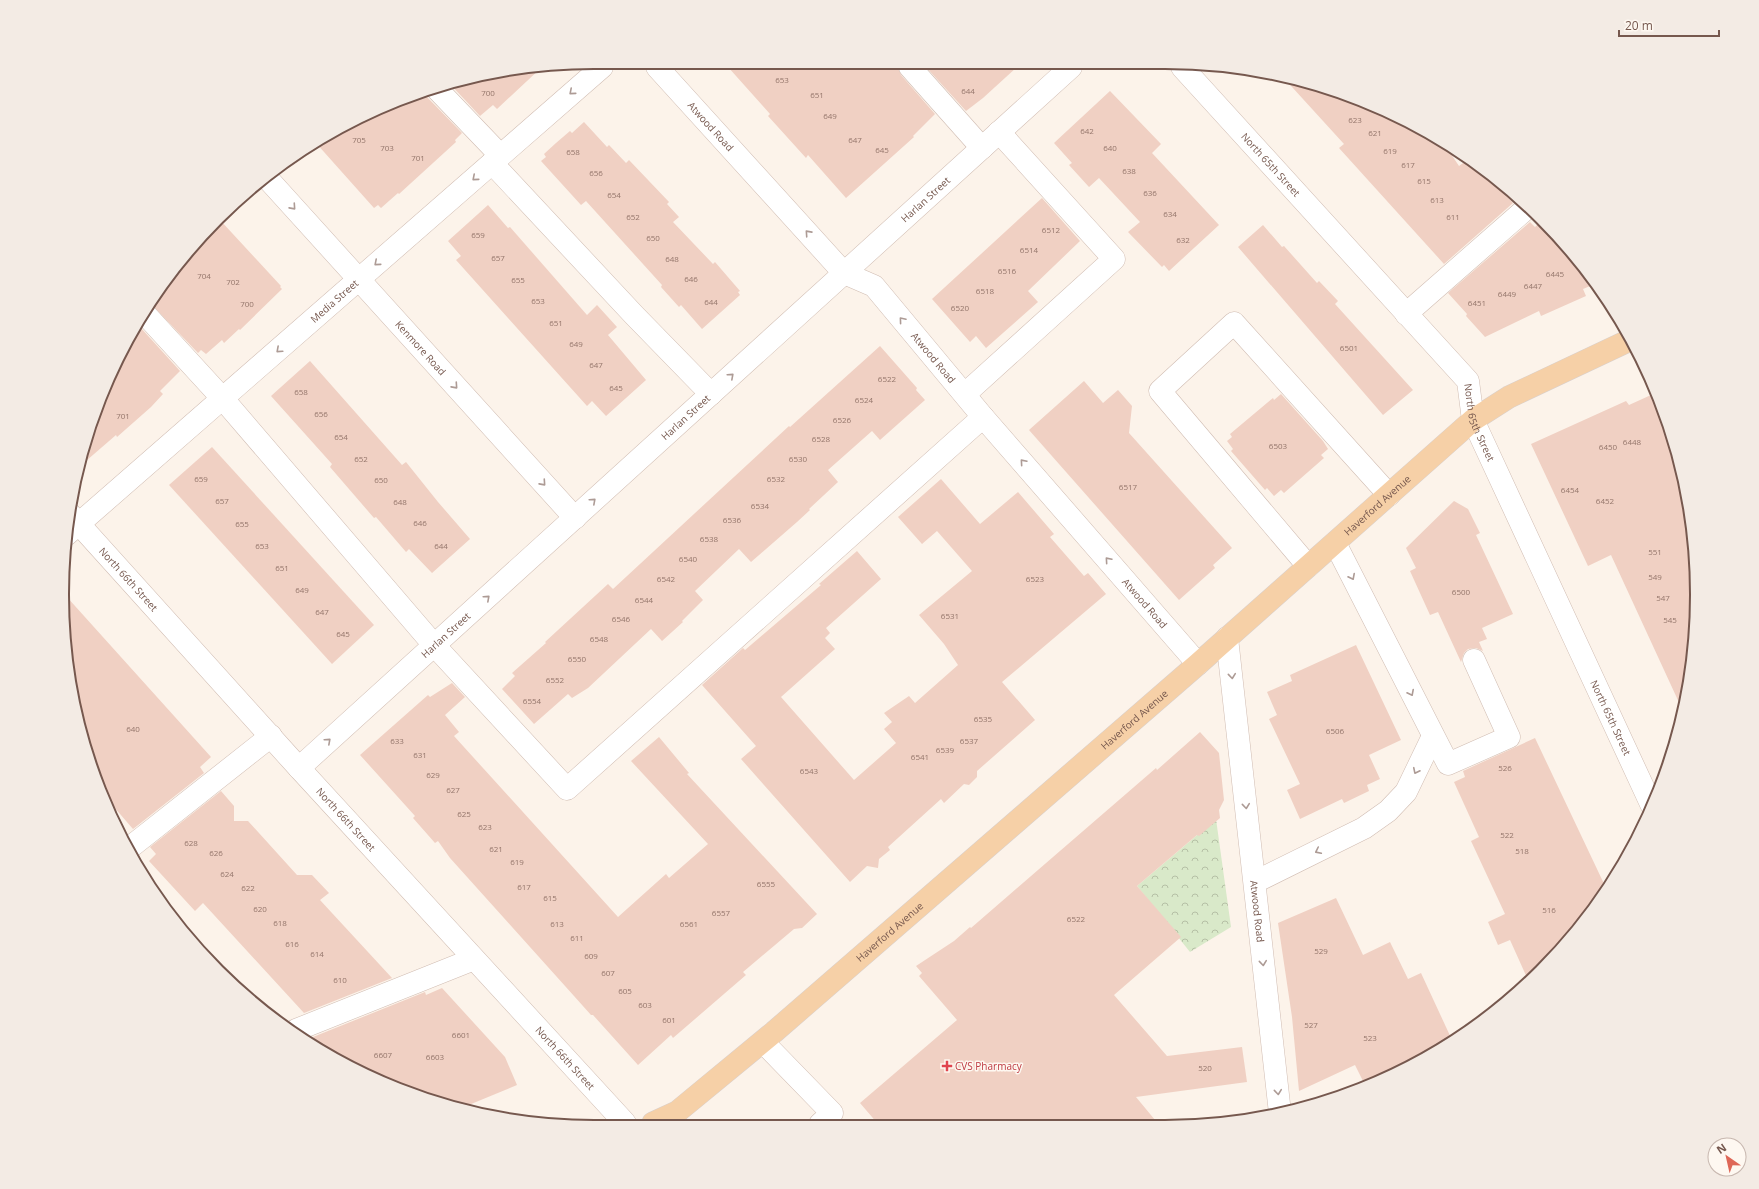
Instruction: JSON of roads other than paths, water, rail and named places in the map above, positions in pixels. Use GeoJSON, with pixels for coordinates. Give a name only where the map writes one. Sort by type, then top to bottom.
{"type":"FeatureCollection","features":[{"type":"Feature","properties":{"kind":"main road","name":"Haverford Avenue"},"geometry":{"type":"LineString","coordinates":[[660,1120],[677,1112],[763,1042],[1198,664],[1473,420],[1509,397],[1625,342]]}},
{"type":"Feature","properties":{"kind":"street","name":"Media Street"},"geometry":{"type":"LineString","coordinates":[[74,523],[223,399],[600,69]]}},
{"type":"Feature","properties":{"kind":"street","name":"Atwood Road"},"geometry":{"type":"LineString","coordinates":[[659,69],[844,273],[874,286],[983,416],[1198,664]]}},
{"type":"Feature","properties":{"kind":"street"},"geometry":{"type":"LineString","coordinates":[[912,69],[982,148]]}},
{"type":"Feature","properties":{"kind":"street","name":"Harlan Street"},"geometry":{"type":"LineString","coordinates":[[299,768],[1069,69]]}},
{"type":"Feature","properties":{"kind":"street","name":"North 65th Street"},"geometry":{"type":"LineString","coordinates":[[1184,70],[1468,381],[1473,420],[1649,799]]}},
{"type":"Feature","properties":{"kind":"street"},"geometry":{"type":"LineString","coordinates":[[439,93],[634,315],[711,394]]}},
{"type":"Feature","properties":{"kind":"street"},"geometry":{"type":"LineString","coordinates":[[965,394],[1114,259],[999,132]]}},
{"type":"Feature","properties":{"kind":"street","name":"Kenmore Road"},"geometry":{"type":"LineString","coordinates":[[270,182],[575,518]]}},
{"type":"Feature","properties":{"kind":"street"},"geometry":{"type":"LineString","coordinates":[[1406,314],[1523,211]]}},
{"type":"Feature","properties":{"kind":"street"},"geometry":{"type":"LineString","coordinates":[[148,318],[223,399],[434,645],[567,789],[983,416]]}},
{"type":"Feature","properties":{"kind":"street"},"geometry":{"type":"LineString","coordinates":[[1308,566],[1160,391],[1234,323],[1389,495]]}},
{"type":"Feature","properties":{"kind":"street","name":"North 66th Street"},"geometry":{"type":"LineString","coordinates":[[73,525],[271,736],[622,1120]]}},
{"type":"Feature","properties":{"kind":"street"},"geometry":{"type":"LineString","coordinates":[[1335,542],[1448,764],[1509,737],[1474,660]]}},
{"type":"Feature","properties":{"kind":"street","name":"Atwood Road"},"geometry":{"type":"LineString","coordinates":[[1227,638],[1279,1107]]}},
{"type":"Feature","properties":{"kind":"street"},"geometry":{"type":"LineString","coordinates":[[133,845],[271,736]]}},
{"type":"Feature","properties":{"kind":"street"},"geometry":{"type":"LineString","coordinates":[[1254,882],[1364,828],[1388,811],[1406,792],[1433,736]]}},
{"type":"Feature","properties":{"kind":"street"},"geometry":{"type":"LineString","coordinates":[[300,1029],[474,959]]}},
{"type":"Feature","properties":{"kind":"street"},"geometry":{"type":"LineString","coordinates":[[763,1042],[832,1113],[824,1120]]}},
{"type":"Feature","properties":{"kind":"place","name":"CVS Pharmacy"},"geometry":{"type":"Point","coordinates":[947,1066]}}]}
